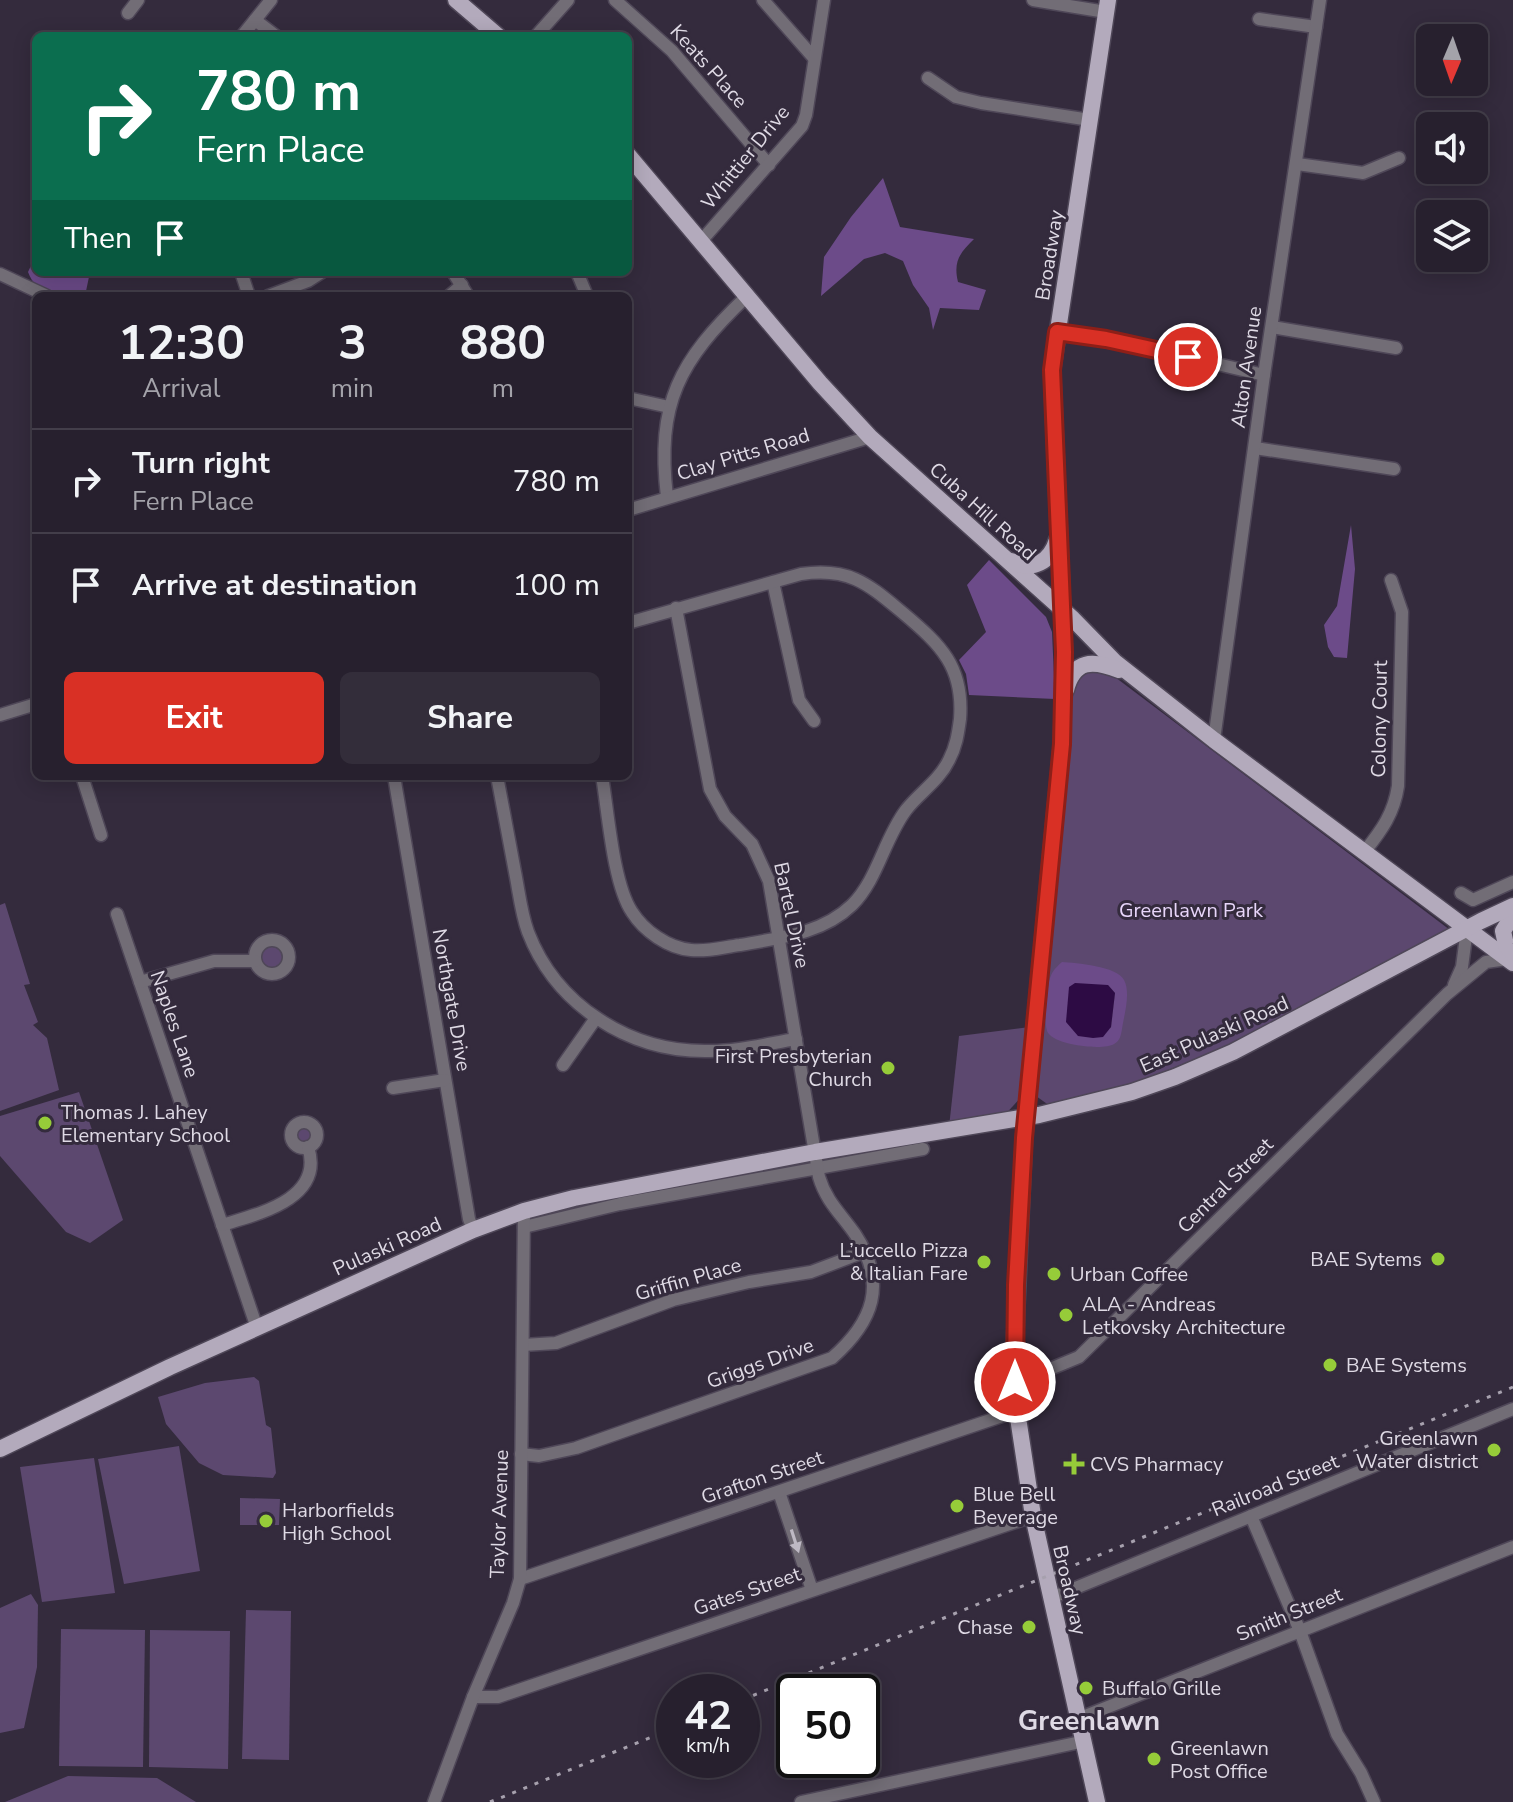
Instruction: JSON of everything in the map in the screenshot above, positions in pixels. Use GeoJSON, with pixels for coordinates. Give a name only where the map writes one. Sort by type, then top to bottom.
{"type":"FeatureCollection","features":[{"type":"Feature","properties":{"kind":"main road"},"geometry":{"type":"LineString","coordinates":[[456,0],[493,32]]}},
{"type":"Feature","properties":{"kind":"main road","name":"Broadway"},"geometry":{"type":"LineString","coordinates":[[1097,1802],[1033,1516],[1017,1411],[1015,1373],[1016,1285],[1026,1117],[1060,773],[1063,707],[1052,370],[1107,6]]}},
{"type":"Feature","properties":{"kind":"main road","name":"Cuba Hill Road"},"geometry":{"type":"LineString","coordinates":[[632,160],[823,387],[870,437],[1009,560],[1131,675],[1511,959]]}},
{"type":"Feature","properties":{"kind":"main road"},"geometry":{"type":"LineString","coordinates":[[1009,560],[1025,567],[1039,564],[1053,551],[1059,530]]}},
{"type":"Feature","properties":{"kind":"main road"},"geometry":{"type":"LineString","coordinates":[[1063,707],[1069,680],[1081,666],[1103,664],[1131,675]]}},
{"type":"Feature","properties":{"kind":"main road","name":"East Pulaski Road"},"geometry":{"type":"LineString","coordinates":[[815,1152],[1026,1117],[1118,1096],[1202,1066],[1513,906]]}},
{"type":"Feature","properties":{"kind":"main road"},"geometry":{"type":"LineString","coordinates":[[1511,959],[1503,937],[1505,925],[1513,915]]}},
{"type":"Feature","properties":{"kind":"main road","name":"Pulaski Road"},"geometry":{"type":"LineString","coordinates":[[0,1449],[473,1230],[524,1219],[574,1198],[815,1152]]}},
{"type":"Feature","properties":{"kind":"street"},"geometry":{"type":"LineString","coordinates":[[128,13],[138,0]]}},
{"type":"Feature","properties":{"kind":"street"},"geometry":{"type":"LineString","coordinates":[[245,32],[271,0]]}},
{"type":"Feature","properties":{"kind":"street"},"geometry":{"type":"LineString","coordinates":[[540,32],[568,0]]}},
{"type":"Feature","properties":{"kind":"street","name":"Keats Place"},"geometry":{"type":"LineString","coordinates":[[615,0],[672,51],[769,165]]}},
{"type":"Feature","properties":{"kind":"street"},"geometry":{"type":"LineString","coordinates":[[763,0],[814,58]]}},
{"type":"Feature","properties":{"kind":"street","name":"Whittier Drive"},"geometry":{"type":"LineString","coordinates":[[702,240],[802,126],[824,0]]}},
{"type":"Feature","properties":{"kind":"street"},"geometry":{"type":"LineString","coordinates":[[1033,0],[1107,6]]}},
{"type":"Feature","properties":{"kind":"street","name":"Alton Avenue"},"geometry":{"type":"LineString","coordinates":[[1214,740],[1320,0]]}},
{"type":"Feature","properties":{"kind":"street"},"geometry":{"type":"LineString","coordinates":[[1259,19],[1316,27]]}},
{"type":"Feature","properties":{"kind":"street"},"geometry":{"type":"LineString","coordinates":[[255,20],[271,32]]}},
{"type":"Feature","properties":{"kind":"street"},"geometry":{"type":"LineString","coordinates":[[928,78],[956,97],[1090,120]]}},
{"type":"Feature","properties":{"kind":"street"},"geometry":{"type":"LineString","coordinates":[[1297,164],[1363,173],[1399,158]]}},
{"type":"Feature","properties":{"kind":"street"},"geometry":{"type":"LineString","coordinates":[[0,274],[38,292]]}},
{"type":"Feature","properties":{"kind":"street"},"geometry":{"type":"LineString","coordinates":[[279,292],[316,276]]}},
{"type":"Feature","properties":{"kind":"street"},"geometry":{"type":"LineString","coordinates":[[667,497],[663,464],[669,407],[679,376],[715,327],[746,297]]}},
{"type":"Feature","properties":{"kind":"street"},"geometry":{"type":"LineString","coordinates":[[1272,327],[1396,348]]}},
{"type":"Feature","properties":{"kind":"street"},"geometry":{"type":"LineString","coordinates":[[1057,332],[1162,351],[1264,375]]}},
{"type":"Feature","properties":{"kind":"street"},"geometry":{"type":"LineString","coordinates":[[632,399],[669,407]]}},
{"type":"Feature","properties":{"kind":"street","name":"Clay Pitts Road"},"geometry":{"type":"LineString","coordinates":[[632,509],[870,437]]}},
{"type":"Feature","properties":{"kind":"street"},"geometry":{"type":"LineString","coordinates":[[1255,448],[1394,469]]}},
{"type":"Feature","properties":{"kind":"street"},"geometry":{"type":"LineString","coordinates":[[603,780],[623,891],[630,910],[645,928],[661,939],[691,950],[778,938],[815,929],[855,902],[864,891],[906,809],[949,761],[958,736],[960,686],[946,656],[921,628],[873,588],[851,576],[839,572],[801,574],[632,622]]}},
{"type":"Feature","properties":{"kind":"street","name":"Colony Court"},"geometry":{"type":"LineString","coordinates":[[1365,851],[1388,822],[1395,806],[1398,786],[1402,612],[1391,580]]}},
{"type":"Feature","properties":{"kind":"street"},"geometry":{"type":"LineString","coordinates":[[773,582],[799,700],[814,721]]}},
{"type":"Feature","properties":{"kind":"street","name":"Bartel Drive"},"geometry":{"type":"LineString","coordinates":[[676,608],[710,789],[725,816],[752,844],[769,881],[815,1152]]}},
{"type":"Feature","properties":{"kind":"street"},"geometry":{"type":"LineString","coordinates":[[0,715],[32,705]]}},
{"type":"Feature","properties":{"kind":"street"},"geometry":{"type":"LineString","coordinates":[[83,780],[101,835]]}},
{"type":"Feature","properties":{"kind":"street","name":"Northgate Drive"},"geometry":{"type":"LineString","coordinates":[[395,780],[473,1230]]}},
{"type":"Feature","properties":{"kind":"street"},"geometry":{"type":"LineString","coordinates":[[498,780],[528,933],[553,977],[573,999],[596,1018],[640,1041],[686,1051],[732,1049],[796,1039]]}},
{"type":"Feature","properties":{"kind":"street"},"geometry":{"type":"LineString","coordinates":[[1461,893],[1473,900],[1513,882]]}},
{"type":"Feature","properties":{"kind":"street","name":"Naples Lane"},"geometry":{"type":"LineString","coordinates":[[117,914],[257,1328]]}},
{"type":"Feature","properties":{"kind":"street","name":"Central Street"},"geometry":{"type":"LineString","coordinates":[[1447,994],[1462,967],[1467,929]]}},
{"type":"Feature","properties":{"kind":"street","name":"Central Street"},"geometry":{"type":"LineString","coordinates":[[1015,1373],[1050,1369],[1089,1348],[1447,994],[1486,962],[1511,959]]}},
{"type":"Feature","properties":{"kind":"street"},"geometry":{"type":"LineString","coordinates":[[140,982],[214,961],[255,961]]}},
{"type":"Feature","properties":{"kind":"street"},"geometry":{"type":"LineString","coordinates":[[563,1065],[596,1018]]}},
{"type":"Feature","properties":{"kind":"street"},"geometry":{"type":"LineString","coordinates":[[393,1088],[445,1080]]}},
{"type":"Feature","properties":{"kind":"street"},"geometry":{"type":"LineString","coordinates":[[222,1225],[274,1209],[293,1196],[306,1181],[311,1169],[312,1158],[308,1147]]}},
{"type":"Feature","properties":{"kind":"street"},"geometry":{"type":"LineString","coordinates":[[524,1219],[570,1214],[923,1149]]}},
{"type":"Feature","properties":{"kind":"street","name":"Griggs Drive"},"geometry":{"type":"LineString","coordinates":[[521,1454],[539,1456],[576,1448],[832,1358],[853,1339],[866,1320],[873,1296],[872,1274],[849,1226],[828,1200],[815,1152]]}},
{"type":"Feature","properties":{"kind":"street","name":"Taylor Avenue"},"geometry":{"type":"LineString","coordinates":[[434,1802],[520,1579],[524,1219]]}},
{"type":"Feature","properties":{"kind":"street","name":"Griffin Place"},"geometry":{"type":"LineString","coordinates":[[523,1345],[556,1343],[673,1300],[749,1282],[811,1272],[864,1252]]}},
{"type":"Feature","properties":{"kind":"street","name":"Railroad Street"},"geometry":{"type":"LineString","coordinates":[[1051,1598],[1513,1409]]}},
{"type":"Feature","properties":{"kind":"street","name":"Grafton Street"},"geometry":{"type":"LineString","coordinates":[[520,1579],[1017,1411]]}},
{"type":"Feature","properties":{"kind":"street"},"geometry":{"type":"LineString","coordinates":[[779,1492],[812,1590]]}},
{"type":"Feature","properties":{"kind":"street","name":"Gates Street"},"geometry":{"type":"LineString","coordinates":[[473,1697],[498,1697],[1033,1516]]}},
{"type":"Feature","properties":{"kind":"street"},"geometry":{"type":"LineString","coordinates":[[1251,1516],[1300,1631],[1337,1734],[1373,1799],[1358,1802]]}},
{"type":"Feature","properties":{"kind":"street","name":"Smith Street"},"geometry":{"type":"LineString","coordinates":[[1080,1718],[1513,1547]]}},
{"type":"Feature","properties":{"kind":"street"},"geometry":{"type":"LineString","coordinates":[[801,1802],[1085,1741]]}},
{"type":"Feature","properties":{"kind":"green space","name":"Greenlawn Park"},"geometry":{"type":"Polygon","coordinates":[[[1103,668],[1450,930],[1235,1043],[1131,1085],[1050,1106],[1036,1096],[1073,681],[1077,673],[1103,668]]]}},
{"type":"Feature","properties":{"kind":"green space"},"geometry":{"type":"Polygon","coordinates":[[[5,903],[30,984],[24,985],[38,1022],[33,1025],[47,1038],[59,1090],[0,1111],[0,905],[5,903]]]}},
{"type":"Feature","properties":{"kind":"green space"},"geometry":{"type":"Polygon","coordinates":[[[272,943],[282,947],[286,957],[282,967],[272,971],[262,967],[258,957],[262,947],[272,943]]]}},
{"type":"Feature","properties":{"kind":"green space"},"geometry":{"type":"Polygon","coordinates":[[[1030,1027],[1024,1094],[1002,1118],[949,1127],[959,1036],[1030,1027]]]}},
{"type":"Feature","properties":{"kind":"green space"},"geometry":{"type":"Polygon","coordinates":[[[79,1092],[123,1220],[90,1243],[66,1232],[0,1156],[0,1116],[79,1092]]]}},
{"type":"Feature","properties":{"kind":"green space"},"geometry":{"type":"Polygon","coordinates":[[[300,1125],[308,1125],[314,1135],[308,1145],[300,1145],[294,1139],[294,1131],[300,1125]]]}},
{"type":"Feature","properties":{"kind":"green space"},"geometry":{"type":"Polygon","coordinates":[[[254,1377],[259,1381],[266,1425],[271,1428],[276,1473],[273,1478],[223,1475],[199,1463],[166,1424],[158,1397],[205,1383],[254,1377]]]}},
{"type":"Feature","properties":{"kind":"green space"},"geometry":{"type":"Polygon","coordinates":[[[179,1446],[200,1571],[124,1584],[98,1459],[179,1446]]]}},
{"type":"Feature","properties":{"kind":"green space"},"geometry":{"type":"Polygon","coordinates":[[[94,1458],[115,1593],[42,1602],[20,1467],[94,1458]]]}},
{"type":"Feature","properties":{"kind":"green space"},"geometry":{"type":"Polygon","coordinates":[[[240,1498],[280,1499],[279,1525],[240,1525],[240,1498]]]}},
{"type":"Feature","properties":{"kind":"green space"},"geometry":{"type":"Polygon","coordinates":[[[31,1594],[38,1605],[37,1667],[24,1728],[0,1733],[0,1608],[31,1594]]]}},
{"type":"Feature","properties":{"kind":"green space"},"geometry":{"type":"Polygon","coordinates":[[[246,1610],[291,1611],[289,1760],[242,1759],[246,1610]]]}},
{"type":"Feature","properties":{"kind":"green space"},"geometry":{"type":"Polygon","coordinates":[[[61,1629],[145,1630],[143,1767],[59,1766],[61,1629]]]}},
{"type":"Feature","properties":{"kind":"green space"},"geometry":{"type":"Polygon","coordinates":[[[150,1630],[230,1631],[228,1769],[149,1767],[150,1630]]]}},
{"type":"Feature","properties":{"kind":"green space"},"geometry":{"type":"Polygon","coordinates":[[[68,1776],[157,1778],[196,1802],[5,1802],[68,1776]]]}},
{"type":"Feature","properties":{"kind":"shaded area"},"geometry":{"type":"Polygon","coordinates":[[[883,178],[900,227],[974,239],[959,258],[956,268],[958,282],[986,290],[979,310],[940,308],[933,330],[929,308],[913,285],[903,261],[885,253],[864,259],[821,296],[824,257],[883,178]]]}},
{"type":"Feature","properties":{"kind":"shaded area"},"geometry":{"type":"Polygon","coordinates":[[[32,264],[32,276],[89,276],[86,292],[48,292],[32,280],[28,272],[32,264]]]}},
{"type":"Feature","properties":{"kind":"shaded area"},"geometry":{"type":"Polygon","coordinates":[[[1351,525],[1355,569],[1347,658],[1334,657],[1328,647],[1324,625],[1337,606],[1351,525]]]}},
{"type":"Feature","properties":{"kind":"shaded area"},"geometry":{"type":"Polygon","coordinates":[[[989,560],[1046,617],[1052,632],[1055,699],[969,695],[966,674],[959,660],[986,632],[967,585],[989,560]]]}},
{"type":"Feature","properties":{"kind":"shaded area"},"geometry":{"type":"Polygon","coordinates":[[[1062,962],[1096,966],[1113,971],[1124,980],[1126,1004],[1121,1036],[1116,1043],[1100,1047],[1078,1045],[1058,1040],[1047,1031],[1048,984],[1062,962]],[[1091,985],[1077,1033],[1111,1028],[1115,993],[1108,985],[1091,985]]]}},
{"type":"Feature","properties":{"kind":"shaded area"},"geometry":{"type":"Polygon","coordinates":[[[1075,983],[1108,985],[1115,993],[1111,1027],[1103,1037],[1078,1036],[1066,1022],[1069,987],[1075,983]]]}},
{"type":"Feature","properties":{"kind":"railway"},"geometry":{"type":"LineString","coordinates":[[760,1693],[1513,1387]]}},
{"type":"Feature","properties":{"kind":"railway"},"geometry":{"type":"LineString","coordinates":[[490,1802],[656,1735]]}},
{"type":"Feature","properties":{"kind":"place","name":"First Presbyterian Church"},"geometry":{"type":"Point","coordinates":[888,1068]}},
{"type":"Feature","properties":{"kind":"place","name":"Thomas J. Lahey Elementary School"},"geometry":{"type":"Point","coordinates":[45,1123]}},
{"type":"Feature","properties":{"kind":"place","name":"BAE Sytems"},"geometry":{"type":"Point","coordinates":[1438,1259]}},
{"type":"Feature","properties":{"kind":"place","name":"L’uccello Pizza & Italian Fare"},"geometry":{"type":"Point","coordinates":[984,1262]}},
{"type":"Feature","properties":{"kind":"place","name":"Urban Coffee"},"geometry":{"type":"Point","coordinates":[1054,1274]}},
{"type":"Feature","properties":{"kind":"place","name":"ALA - Andreas Letkovsky Architecture"},"geometry":{"type":"Point","coordinates":[1066,1315]}},
{"type":"Feature","properties":{"kind":"place","name":"BAE Systems"},"geometry":{"type":"Point","coordinates":[1330,1365]}},
{"type":"Feature","properties":{"kind":"place","name":"Greenlawn Water district"},"geometry":{"type":"Point","coordinates":[1494,1450]}},
{"type":"Feature","properties":{"kind":"place","name":"CVS Pharmacy"},"geometry":{"type":"Point","coordinates":[1074,1464]}},
{"type":"Feature","properties":{"kind":"place","name":"Blue Bell Beverage"},"geometry":{"type":"Point","coordinates":[957,1506]}},
{"type":"Feature","properties":{"kind":"place","name":"Harborfields High School"},"geometry":{"type":"Point","coordinates":[266,1521]}},
{"type":"Feature","properties":{"kind":"place","name":"Chase"},"geometry":{"type":"Point","coordinates":[1029,1627]}},
{"type":"Feature","properties":{"kind":"place","name":"Buffalo Grille"},"geometry":{"type":"Point","coordinates":[1086,1688]}},
{"type":"Feature","properties":{"kind":"place","name":"Greenlawn Post Office"},"geometry":{"type":"Point","coordinates":[1154,1759]}},
{"type":"Feature","properties":{"kind":"district","name":"Greenlawn"},"geometry":{"type":"Point","coordinates":[1089,1720]}},
{"type":"Feature","properties":{"kind":"route"},"geometry":{"type":"LineString","coordinates":[[1015,1382],[1016,1285],[1024,1138],[1062,744],[1064,652],[1052,370],[1057,332],[1188,357]]}}]}
